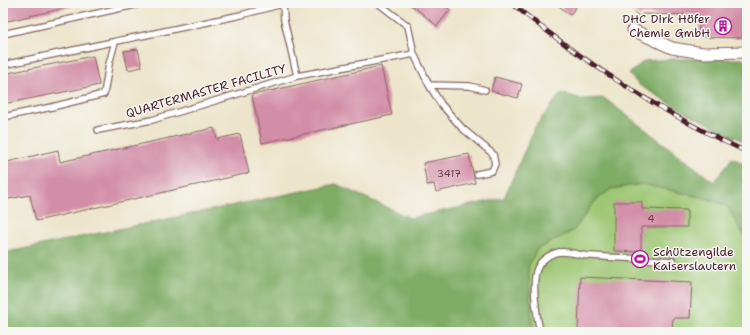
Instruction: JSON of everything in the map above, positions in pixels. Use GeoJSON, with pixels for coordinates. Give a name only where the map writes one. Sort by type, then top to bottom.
{"type":"FeatureCollection","features":[{"type":"Feature","properties":{"kind":"street"},"geometry":{"type":"LineString","coordinates":[[633,30],[672,48],[703,53],[747,52]]}},
{"type":"Feature","properties":{"kind":"lane"},"geometry":{"type":"LineString","coordinates":[[3,34],[144,3]]}},
{"type":"Feature","properties":{"kind":"lane"},"geometry":{"type":"LineString","coordinates":[[378,3],[408,26],[414,54],[429,85],[442,104],[462,128],[493,154],[496,164],[492,172],[477,174]]}},
{"type":"Feature","properties":{"kind":"lane","name":"QUARTERMASTER FACILITY"},"geometry":{"type":"LineString","coordinates":[[3,65],[241,15],[283,4],[284,20],[297,76]]}},
{"type":"Feature","properties":{"kind":"lane"},"geometry":{"type":"LineString","coordinates":[[3,117],[104,94],[109,64],[115,42]]}},
{"type":"Feature","properties":{"kind":"lane","name":"QUARTERMASTER FACILITY"},"geometry":{"type":"LineString","coordinates":[[98,130],[152,120],[297,76],[414,54]]}},
{"type":"Feature","properties":{"kind":"lane"},"geometry":{"type":"LineString","coordinates":[[429,85],[470,86],[485,90]]}},
{"type":"Feature","properties":{"kind":"lane"},"geometry":{"type":"LineString","coordinates":[[540,332],[535,282],[537,268],[546,258],[555,253],[565,252],[584,256],[673,261]]}},
{"type":"Feature","properties":{"kind":"green space"},"geometry":{"type":"Polygon","coordinates":[[[674,59],[747,59],[747,143],[685,112],[639,85],[629,74],[644,61],[674,59]]]}},
{"type":"Feature","properties":{"kind":"green space"},"geometry":{"type":"Polygon","coordinates":[[[561,93],[582,99],[604,98],[714,182],[732,158],[747,165],[747,240],[727,206],[709,199],[642,184],[611,189],[594,202],[574,230],[536,250],[528,267],[534,332],[3,332],[3,253],[336,184],[410,218],[504,198],[535,127],[561,93]]]}},
{"type":"Feature","properties":{"kind":"green space","name":"Schützengilde Kaiserslautern"},"geometry":{"type":"Polygon","coordinates":[[[642,184],[709,199],[727,206],[747,240],[747,332],[534,332],[528,267],[536,250],[574,230],[594,202],[611,189],[642,184]]]}},
{"type":"Feature","properties":{"kind":"building"},"geometry":{"type":"Polygon","coordinates":[[[3,3],[70,3],[70,7],[3,22],[3,3]]]}},
{"type":"Feature","properties":{"kind":"building"},"geometry":{"type":"Polygon","coordinates":[[[409,3],[442,3],[450,10],[437,26],[409,3]]]}},
{"type":"Feature","properties":{"kind":"building"},"geometry":{"type":"Polygon","coordinates":[[[555,3],[579,3],[570,15],[555,3]]]}},
{"type":"Feature","properties":{"kind":"building","name":"DHC Dirk Höfer Chemie GmbH"},"geometry":{"type":"Polygon","coordinates":[[[624,3],[747,3],[747,38],[699,37],[699,15],[642,14],[640,17],[624,3]]]}},
{"type":"Feature","properties":{"kind":"building"},"geometry":{"type":"Polygon","coordinates":[[[138,49],[142,67],[128,70],[124,51],[138,49]]]}},
{"type":"Feature","properties":{"kind":"building"},"geometry":{"type":"Polygon","coordinates":[[[93,56],[99,85],[3,104],[3,74],[93,56]]]}},
{"type":"Feature","properties":{"kind":"building"},"geometry":{"type":"Polygon","coordinates":[[[381,66],[392,115],[262,143],[252,95],[381,66]]]}},
{"type":"Feature","properties":{"kind":"building"},"geometry":{"type":"Polygon","coordinates":[[[495,77],[522,84],[518,98],[491,91],[495,77]]]}},
{"type":"Feature","properties":{"kind":"building"},"geometry":{"type":"Polygon","coordinates":[[[214,128],[217,139],[240,134],[249,173],[36,221],[30,195],[3,200],[3,163],[58,150],[60,162],[214,128]]]}},
{"type":"Feature","properties":{"kind":"building"},"geometry":{"type":"Polygon","coordinates":[[[469,154],[475,183],[436,192],[434,184],[427,185],[423,163],[469,154]]]}},
{"type":"Feature","properties":{"kind":"building"},"geometry":{"type":"Polygon","coordinates":[[[614,202],[642,202],[642,209],[687,210],[687,227],[641,227],[641,252],[614,251],[614,202]]]}},
{"type":"Feature","properties":{"kind":"building"},"geometry":{"type":"Polygon","coordinates":[[[580,277],[692,282],[690,318],[673,318],[672,332],[578,332],[580,277]]]}},
{"type":"Feature","properties":{"kind":"railway"},"geometry":{"type":"LineString","coordinates":[[511,3],[595,66],[654,104],[715,137],[747,152]]}},
{"type":"Feature","properties":{"kind":"place","name":"DHC Dirk Höfer Chemie GmbH"},"geometry":{"type":"Point","coordinates":[723,26]}},
{"type":"Feature","properties":{"kind":"place","name":"Schützengilde Kaiserslautern"},"geometry":{"type":"Point","coordinates":[640,259]}}]}
